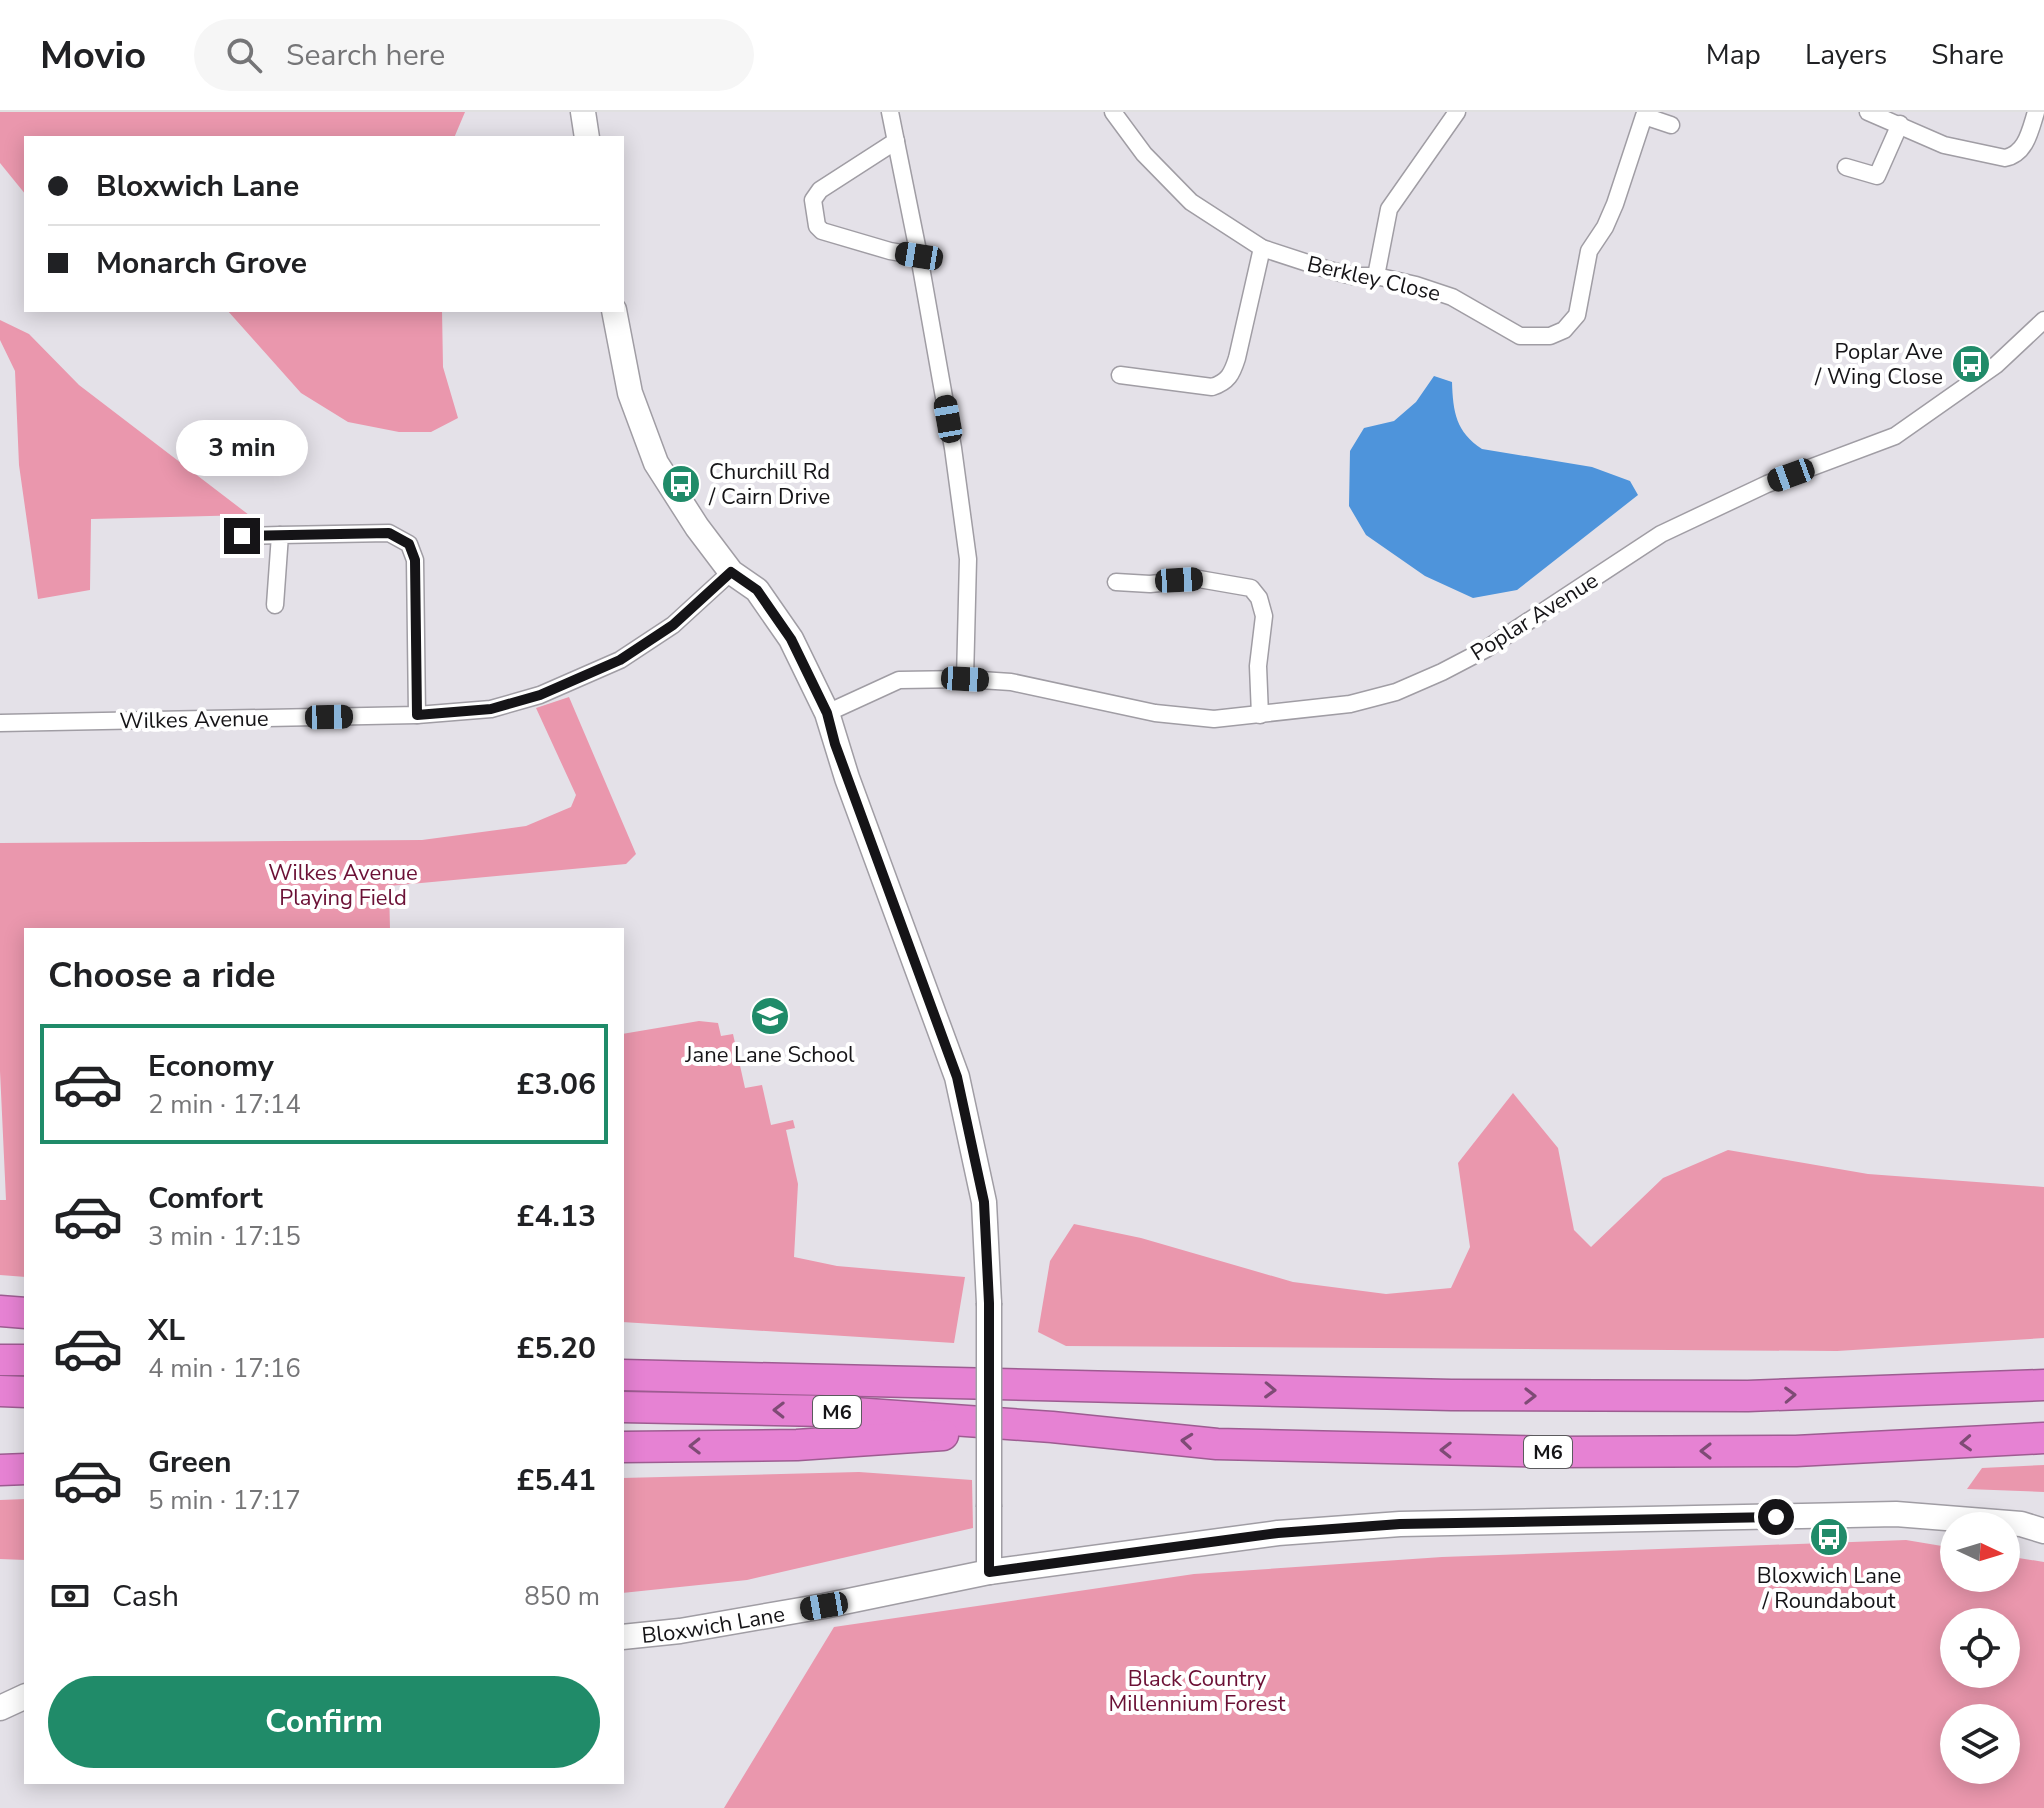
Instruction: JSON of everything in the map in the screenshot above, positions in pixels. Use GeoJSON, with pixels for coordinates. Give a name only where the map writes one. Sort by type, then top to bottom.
{"type":"FeatureCollection","features":[{"type":"Feature","properties":{"kind":"highway"},"geometry":{"type":"LineString","coordinates":[[0,1311],[24,1313]]}},
{"type":"Feature","properties":{"kind":"highway"},"geometry":{"type":"LineString","coordinates":[[624,1357],[1052,1386]]}},
{"type":"Feature","properties":{"kind":"highway"},"geometry":{"type":"LineString","coordinates":[[0,1360],[24,1360]]}},
{"type":"Feature","properties":{"kind":"highway","name":"M6"},"geometry":{"type":"LineString","coordinates":[[624,1375],[1451,1395],[1748,1396],[2044,1385]]}},
{"type":"Feature","properties":{"kind":"highway"},"geometry":{"type":"LineString","coordinates":[[0,1391],[24,1392]]}},
{"type":"Feature","properties":{"kind":"highway","name":"M6"},"geometry":{"type":"LineString","coordinates":[[624,1407],[826,1411],[1052,1427],[1217,1444],[1553,1452],[1796,1451],[2044,1438]]}},
{"type":"Feature","properties":{"kind":"highway"},"geometry":{"type":"LineString","coordinates":[[624,1447],[797,1445],[1052,1427]]}},
{"type":"Feature","properties":{"kind":"highway"},"geometry":{"type":"LineString","coordinates":[[0,1470],[24,1469]]}},
{"type":"Feature","properties":{"kind":"street"},"geometry":{"type":"LineString","coordinates":[[583,112],[587,136]]}},
{"type":"Feature","properties":{"kind":"street"},"geometry":{"type":"LineString","coordinates":[[890,112],[953,448],[968,559],[965,679]]}},
{"type":"Feature","properties":{"kind":"street","name":"Berkley Close"},"geometry":{"type":"LineString","coordinates":[[1113,112],[1144,154],[1191,202],[1262,248],[1329,270],[1353,276],[1376,276],[1452,297],[1520,336],[1550,336],[1564,330],[1577,315],[1589,251],[1615,204],[1644,116],[1671,125]]}},
{"type":"Feature","properties":{"kind":"street"},"geometry":{"type":"LineString","coordinates":[[1376,276],[1389,209],[1457,112]]}},
{"type":"Feature","properties":{"kind":"street"},"geometry":{"type":"LineString","coordinates":[[1868,112],[1944,145],[2005,158],[2015,156],[2024,145],[2036,112]]}},
{"type":"Feature","properties":{"kind":"street"},"geometry":{"type":"LineString","coordinates":[[1846,167],[1877,176],[1900,124]]}},
{"type":"Feature","properties":{"kind":"street"},"geometry":{"type":"LineString","coordinates":[[896,141],[820,190],[813,200],[817,226],[822,231],[919,256]]}},
{"type":"Feature","properties":{"kind":"street"},"geometry":{"type":"LineString","coordinates":[[1120,375],[1212,387],[1223,384],[1232,375],[1262,248]]}},
{"type":"Feature","properties":{"kind":"street"},"geometry":{"type":"LineString","coordinates":[[614,312],[630,393],[656,463],[697,527],[731,572],[757,590],[791,639],[827,713],[847,778],[957,1077],[984,1202],[989,1303],[989,1572]]}},
{"type":"Feature","properties":{"kind":"street","name":"Poplar Avenue"},"geometry":{"type":"LineString","coordinates":[[827,713],[899,680],[1011,682],[1155,713],[1214,719],[1350,704],[1396,692],[1486,649],[1661,534],[1767,484],[1895,436],[1996,365],[2044,320]]}},
{"type":"Feature","properties":{"kind":"street"},"geometry":{"type":"LineString","coordinates":[[242,536],[389,533],[409,544],[415,560],[417,715]]}},
{"type":"Feature","properties":{"kind":"street"},"geometry":{"type":"LineString","coordinates":[[275,605],[280,535]]}},
{"type":"Feature","properties":{"kind":"street","name":"Wilkes Avenue"},"geometry":{"type":"LineString","coordinates":[[0,723],[417,715],[491,709],[540,695],[620,660],[673,625],[731,572]]}},
{"type":"Feature","properties":{"kind":"street"},"geometry":{"type":"LineString","coordinates":[[1116,582],[1150,584],[1199,579],[1251,588],[1259,598],[1264,616],[1258,666],[1260,715]]}},
{"type":"Feature","properties":{"kind":"street","name":"Bloxwich Lane"},"geometry":{"type":"LineString","coordinates":[[624,1637],[680,1631],[810,1609],[989,1572],[1278,1533],[1400,1524],[1896,1514],[2021,1524],[2044,1531]]}},
{"type":"Feature","properties":{"kind":"street"},"geometry":{"type":"LineString","coordinates":[[0,1708],[24,1697]]}},
{"type":"Feature","properties":{"kind":"green space"},"geometry":{"type":"Polygon","coordinates":[[[0,112],[465,112],[455,136],[24,136],[24,193],[0,163],[0,112]]]}},
{"type":"Feature","properties":{"kind":"green space"},"geometry":{"type":"Polygon","coordinates":[[[229,312],[442,312],[443,367],[458,418],[431,432],[399,432],[348,422],[301,393],[229,312]]]}},
{"type":"Feature","properties":{"kind":"green space"},"geometry":{"type":"Polygon","coordinates":[[[0,320],[29,334],[79,385],[249,515],[91,519],[90,590],[38,599],[19,465],[15,371],[0,340],[0,320]]]}},
{"type":"Feature","properties":{"kind":"green space","name":"Wilkes Avenue Playing Field"},"geometry":{"type":"Polygon","coordinates":[[[569,697],[636,854],[626,864],[389,886],[390,928],[24,928],[24,1277],[0,1275],[0,1200],[6,1200],[0,1071],[0,843],[422,840],[526,826],[571,807],[576,795],[536,708],[569,697]]]}},
{"type":"Feature","properties":{"kind":"green space"},"geometry":{"type":"Polygon","coordinates":[[[699,1021],[718,1023],[721,1036],[733,1034],[745,1088],[762,1085],[771,1125],[793,1120],[795,1128],[786,1130],[798,1184],[794,1257],[837,1266],[965,1277],[954,1343],[624,1322],[624,1034],[699,1021]]]}},
{"type":"Feature","properties":{"kind":"green space"},"geometry":{"type":"Polygon","coordinates":[[[1513,1093],[1558,1148],[1574,1230],[1591,1247],[1663,1178],[1728,1150],[1868,1174],[2044,1187],[2044,1338],[1837,1351],[1066,1346],[1038,1332],[1050,1261],[1074,1224],[1141,1238],[1293,1282],[1386,1294],[1451,1288],[1470,1247],[1458,1163],[1513,1093]]]}},
{"type":"Feature","properties":{"kind":"green space"},"geometry":{"type":"Polygon","coordinates":[[[2044,1465],[2044,1492],[1967,1489],[1982,1468],[2044,1465]]]}},
{"type":"Feature","properties":{"kind":"green space"},"geometry":{"type":"Polygon","coordinates":[[[859,1472],[972,1480],[973,1528],[747,1580],[624,1593],[624,1478],[859,1472]]]}},
{"type":"Feature","properties":{"kind":"green space"},"geometry":{"type":"Polygon","coordinates":[[[24,1499],[24,1560],[0,1559],[0,1500],[24,1499]]]}},
{"type":"Feature","properties":{"kind":"green space","name":"Black Country Millennium Forest"},"geometry":{"type":"Polygon","coordinates":[[[1906,1540],[1940,1546],[1940,1592],[2020,1592],[2020,1558],[2044,1562],[2044,1808],[724,1808],[834,1627],[1194,1574],[1442,1557],[1906,1540]]]}},
{"type":"Feature","properties":{"kind":"water"},"geometry":{"type":"Polygon","coordinates":[[[1434,376],[1452,382],[1453,403],[1461,428],[1482,449],[1592,467],[1630,481],[1638,495],[1517,590],[1473,598],[1425,576],[1366,535],[1349,506],[1350,451],[1364,428],[1394,421],[1416,402],[1434,376]]]}},
{"type":"Feature","properties":{"kind":"place","name":"Poplar Ave / Wing Close"},"geometry":{"type":"Point","coordinates":[1971,364]}},
{"type":"Feature","properties":{"kind":"place","name":"Churchill Rd / Cairn Drive"},"geometry":{"type":"Point","coordinates":[681,484]}},
{"type":"Feature","properties":{"kind":"place","name":"Jane Lane School"},"geometry":{"type":"Point","coordinates":[770,1016]}},
{"type":"Feature","properties":{"kind":"place","name":"Bloxwich Lane / Roundabout"},"geometry":{"type":"Point","coordinates":[1829,1537]}},
{"type":"Feature","properties":{"kind":"route"},"geometry":{"type":"LineString","coordinates":[[242,536],[389,533],[409,544],[415,560],[417,715],[491,709],[540,695],[620,660],[673,625],[731,572],[757,590],[791,639],[827,713],[835,744],[931,1001],[964,1105],[984,1202],[989,1303],[989,1572],[1278,1533],[1400,1524],[1776,1517]]}}]}
